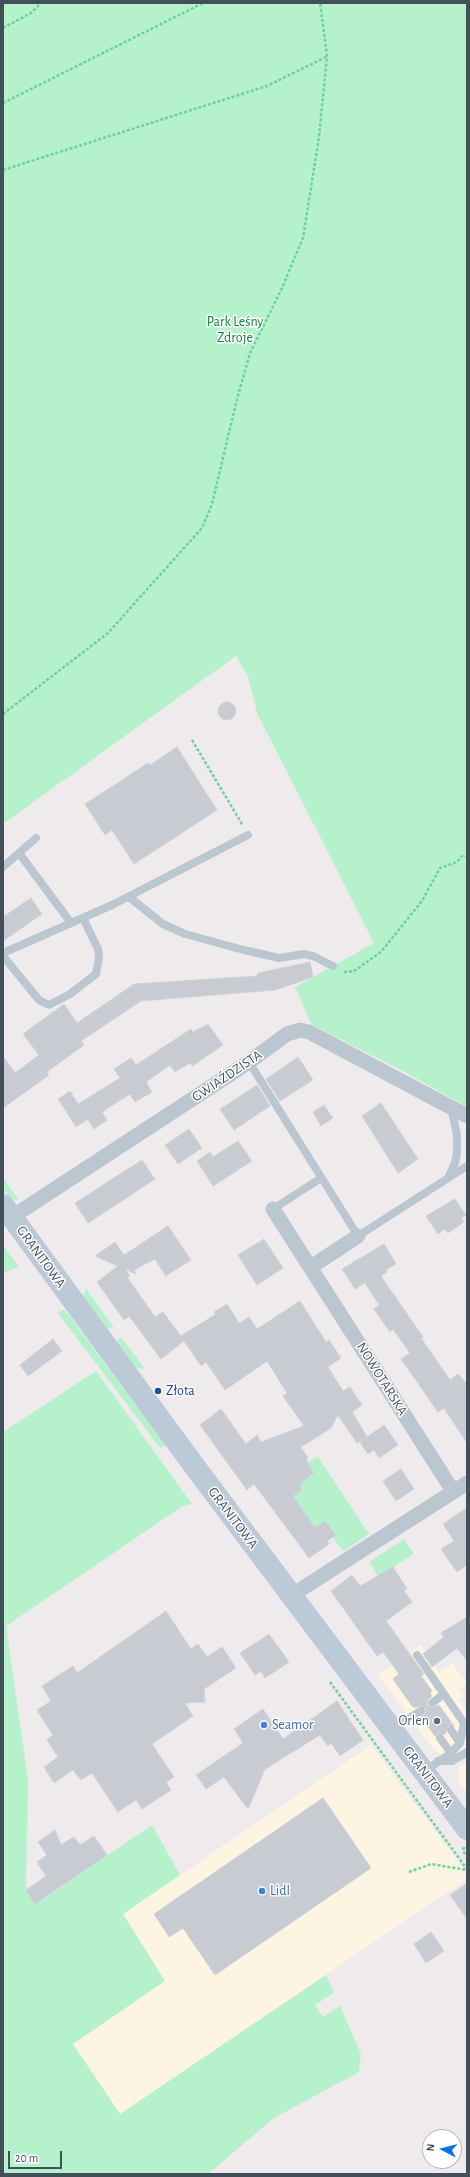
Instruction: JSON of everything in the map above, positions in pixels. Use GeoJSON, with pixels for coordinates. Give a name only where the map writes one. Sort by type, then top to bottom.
{"type":"FeatureCollection","features":[{"type":"Feature","properties":{"kind":"street","name":"GWIAŹDZISTA"},"geometry":{"type":"LineString","coordinates":[[7,1211],[249,1062],[287,1034],[300,1030],[309,1032],[467,1116]]}},
{"type":"Feature","properties":{"kind":"street","name":"NOWOTARSKA"},"geometry":{"type":"LineString","coordinates":[[274,1209],[453,1491]]}},
{"type":"Feature","properties":{"kind":"street","name":"GRANITOWA"},"geometry":{"type":"LineString","coordinates":[[7,1211],[392,1729],[431,1767],[467,1828]]}},
{"type":"Feature","properties":{"kind":"street"},"geometry":{"type":"LineString","coordinates":[[311,1267],[358,1236]]}},
{"type":"Feature","properties":{"kind":"street"},"geometry":{"type":"LineString","coordinates":[[292,1595],[467,1483]]}},
{"type":"Feature","properties":{"kind":"lane"},"geometry":{"type":"LineString","coordinates":[[83,918],[98,949],[99,957],[96,974],[70,994],[49,1005],[39,1000],[3,955],[71,924],[83,918],[129,897],[248,835]]}},
{"type":"Feature","properties":{"kind":"lane"},"geometry":{"type":"LineString","coordinates":[[3,867],[36,838]]}},
{"type":"Feature","properties":{"kind":"lane"},"geometry":{"type":"LineString","coordinates":[[19,853],[71,924]]}},
{"type":"Feature","properties":{"kind":"lane"},"geometry":{"type":"LineString","coordinates":[[129,897],[163,924],[185,934],[279,958],[304,954],[313,956],[333,966]]}},
{"type":"Feature","properties":{"kind":"lane"},"geometry":{"type":"LineString","coordinates":[[249,1062],[358,1236],[449,1176],[467,1166]]}},
{"type":"Feature","properties":{"kind":"lane"},"geometry":{"type":"LineString","coordinates":[[449,1176],[455,1163],[457,1153],[457,1135],[451,1107]]}},
{"type":"Feature","properties":{"kind":"lane"},"geometry":{"type":"LineString","coordinates":[[274,1209],[321,1178]]}},
{"type":"Feature","properties":{"kind":"lane"},"geometry":{"type":"LineString","coordinates":[[417,1655],[464,1723],[460,1743],[431,1767]]}},
{"type":"Feature","properties":{"kind":"lane"},"geometry":{"type":"LineString","coordinates":[[432,1703],[444,1694]]}},
{"type":"Feature","properties":{"kind":"lane"},"geometry":{"type":"LineString","coordinates":[[392,1729],[421,1713]]}},
{"type":"Feature","properties":{"kind":"lane"},"geometry":{"type":"LineString","coordinates":[[451,1730],[460,1743]]}},
{"type":"Feature","properties":{"kind":"lane"},"geometry":{"type":"LineString","coordinates":[[440,1738],[451,1752]]}},
{"type":"Feature","properties":{"kind":"lane"},"geometry":{"type":"LineString","coordinates":[[431,1767],[452,1761],[467,1752]]}},
{"type":"Feature","properties":{"kind":"path"},"geometry":{"type":"LineString","coordinates":[[3,28],[31,13],[41,3]]}},
{"type":"Feature","properties":{"kind":"path"},"geometry":{"type":"LineString","coordinates":[[3,103],[204,3]]}},
{"type":"Feature","properties":{"kind":"path"},"geometry":{"type":"LineString","coordinates":[[3,714],[108,633],[202,528],[212,504],[237,399],[250,354],[282,288],[303,238],[318,137],[327,56],[320,3]]}},
{"type":"Feature","properties":{"kind":"path"},"geometry":{"type":"LineString","coordinates":[[3,170],[267,86],[327,56]]}},
{"type":"Feature","properties":{"kind":"path"},"geometry":{"type":"LineString","coordinates":[[192,740],[248,835]]}},
{"type":"Feature","properties":{"kind":"path"},"geometry":{"type":"LineString","coordinates":[[333,966],[349,972],[361,967],[389,944],[411,913],[422,901],[440,868],[457,862],[462,856],[467,857]]}},
{"type":"Feature","properties":{"kind":"path"},"geometry":{"type":"LineString","coordinates":[[328,1679],[467,1869]]}},
{"type":"Feature","properties":{"kind":"path"},"geometry":{"type":"LineString","coordinates":[[409,1872],[432,1864],[467,1869]]}},
{"type":"Feature","properties":{"kind":"shaded area"},"geometry":{"type":"Polygon","coordinates":[[[421,1645],[439,1673],[452,1663],[467,1683],[459,1689],[464,1696],[459,1700],[467,1713],[467,1747],[448,1760],[433,1749],[378,1674],[421,1645]]]}},
{"type":"Feature","properties":{"kind":"shaded area"},"geometry":{"type":"Polygon","coordinates":[[[371,1745],[467,1874],[467,1879],[120,2114],[73,2044],[165,1981],[123,1914],[371,1745]]]}},
{"type":"Feature","properties":{"kind":"shaded area"},"geometry":{"type":"Polygon","coordinates":[[[467,1762],[467,1793],[459,1783],[458,1776],[459,1767],[467,1762]]]}},
{"type":"Feature","properties":{"kind":"green space","name":"Park Leśny Zdroje"},"geometry":{"type":"Polygon","coordinates":[[[3,3],[467,3],[467,1107],[405,1072],[312,1025],[295,987],[374,943],[257,713],[248,676],[236,656],[3,824],[3,3]]]}},
{"type":"Feature","properties":{"kind":"green space"},"geometry":{"type":"Polygon","coordinates":[[[3,1178],[19,1200],[11,1199],[3,1188],[3,1178]]]}},
{"type":"Feature","properties":{"kind":"green space"},"geometry":{"type":"Polygon","coordinates":[[[3,1245],[19,1267],[3,1273],[3,1245]]]}},
{"type":"Feature","properties":{"kind":"green space"},"geometry":{"type":"Polygon","coordinates":[[[86,1289],[114,1328],[106,1329],[83,1297],[86,1289]]]}},
{"type":"Feature","properties":{"kind":"green space"},"geometry":{"type":"Polygon","coordinates":[[[64,1310],[166,1445],[160,1448],[57,1312],[64,1310]]]}},
{"type":"Feature","properties":{"kind":"green space"},"geometry":{"type":"Polygon","coordinates":[[[121,1337],[145,1369],[136,1368],[116,1341],[121,1337]]]}},
{"type":"Feature","properties":{"kind":"green space"},"geometry":{"type":"Polygon","coordinates":[[[96,1371],[192,1504],[183,1506],[6,1626],[28,1779],[26,1890],[36,1904],[152,1825],[180,1875],[123,1914],[165,1981],[73,2044],[120,2114],[326,1975],[334,1993],[315,2005],[323,2017],[340,2006],[361,2054],[359,2072],[274,2118],[208,2174],[3,2174],[3,1432],[96,1371]]]}},
{"type":"Feature","properties":{"kind":"green space"},"geometry":{"type":"Polygon","coordinates":[[[318,1457],[369,1534],[344,1551],[332,1537],[336,1535],[326,1522],[318,1529],[314,1524],[312,1526],[293,1496],[302,1490],[299,1487],[302,1482],[314,1473],[307,1463],[318,1457]]]}},
{"type":"Feature","properties":{"kind":"green space"},"geometry":{"type":"Polygon","coordinates":[[[404,1539],[414,1554],[378,1576],[369,1562],[404,1539]]]}},
{"type":"Feature","properties":{"kind":"building"},"geometry":{"type":"Polygon","coordinates":[[[227,702],[234,704],[236,711],[234,718],[227,720],[220,718],[218,711],[220,704],[227,702]]]}},
{"type":"Feature","properties":{"kind":"building"},"geometry":{"type":"Polygon","coordinates":[[[177,747],[217,810],[134,864],[112,830],[105,835],[85,804],[148,763],[150,765],[177,747]]]}},
{"type":"Feature","properties":{"kind":"building"},"geometry":{"type":"Polygon","coordinates":[[[31,898],[42,914],[3,941],[3,917],[31,898]]]}},
{"type":"Feature","properties":{"kind":"building"},"geometry":{"type":"Polygon","coordinates":[[[310,962],[313,977],[275,990],[141,1001],[81,1041],[84,1045],[47,1072],[49,1075],[3,1108],[3,1056],[15,1073],[39,1055],[23,1034],[64,1004],[77,1023],[134,984],[257,976],[258,973],[310,962]]]}},
{"type":"Feature","properties":{"kind":"building"},"geometry":{"type":"Polygon","coordinates":[[[208,1024],[223,1045],[192,1066],[190,1063],[175,1072],[170,1065],[146,1082],[152,1092],[135,1102],[130,1094],[102,1112],[107,1120],[94,1129],[88,1119],[76,1127],[58,1099],[70,1091],[78,1104],[120,1078],[114,1069],[131,1058],[136,1065],[191,1029],[193,1032],[208,1024]]]}},
{"type":"Feature","properties":{"kind":"building"},"geometry":{"type":"Polygon","coordinates":[[[298,1057],[313,1080],[280,1101],[266,1079],[298,1057]]]}},
{"type":"Feature","properties":{"kind":"building"},"geometry":{"type":"Polygon","coordinates":[[[257,1085],[270,1106],[234,1130],[220,1109],[257,1085]]]}},
{"type":"Feature","properties":{"kind":"building"},"geometry":{"type":"Polygon","coordinates":[[[381,1103],[418,1159],[398,1173],[362,1116],[381,1103]]]}},
{"type":"Feature","properties":{"kind":"building"},"geometry":{"type":"Polygon","coordinates":[[[324,1105],[333,1118],[321,1126],[313,1112],[324,1105]]]}},
{"type":"Feature","properties":{"kind":"building"},"geometry":{"type":"Polygon","coordinates":[[[189,1129],[202,1148],[178,1164],[165,1145],[189,1129]]]}},
{"type":"Feature","properties":{"kind":"building"},"geometry":{"type":"Polygon","coordinates":[[[238,1141],[252,1161],[213,1186],[197,1161],[210,1152],[213,1157],[238,1141]]]}},
{"type":"Feature","properties":{"kind":"building"},"geometry":{"type":"Polygon","coordinates":[[[142,1160],[155,1179],[88,1223],[75,1203],[142,1160]]]}},
{"type":"Feature","properties":{"kind":"building"},"geometry":{"type":"Polygon","coordinates":[[[455,1199],[466,1215],[461,1218],[464,1222],[448,1233],[445,1229],[438,1234],[426,1216],[455,1199]]]}},
{"type":"Feature","properties":{"kind":"building"},"geometry":{"type":"Polygon","coordinates":[[[168,1226],[191,1260],[166,1276],[155,1259],[134,1270],[136,1274],[125,1269],[130,1276],[127,1277],[155,1317],[163,1312],[181,1336],[216,1314],[214,1312],[227,1304],[239,1323],[249,1317],[257,1329],[300,1301],[326,1342],[329,1340],[341,1358],[328,1367],[343,1391],[350,1387],[362,1405],[352,1412],[367,1437],[384,1425],[398,1445],[379,1458],[374,1450],[368,1454],[360,1442],[365,1438],[357,1443],[338,1415],[331,1428],[301,1447],[308,1458],[306,1460],[314,1473],[302,1482],[303,1484],[299,1487],[302,1490],[293,1496],[313,1525],[317,1527],[325,1521],[336,1535],[327,1541],[329,1544],[309,1558],[254,1484],[247,1490],[200,1425],[221,1409],[246,1444],[257,1435],[261,1442],[304,1426],[283,1396],[287,1393],[267,1361],[225,1390],[206,1362],[201,1366],[184,1341],[161,1359],[129,1316],[124,1320],[97,1282],[118,1266],[95,1256],[115,1242],[124,1255],[168,1226]]]}},
{"type":"Feature","properties":{"kind":"building"},"geometry":{"type":"Polygon","coordinates":[[[264,1239],[283,1268],[257,1285],[238,1255],[264,1239]]]}},
{"type":"Feature","properties":{"kind":"building"},"geometry":{"type":"Polygon","coordinates":[[[384,1244],[396,1264],[386,1270],[387,1272],[381,1276],[423,1337],[421,1338],[450,1380],[458,1374],[467,1384],[467,1443],[444,1408],[438,1412],[401,1359],[410,1353],[393,1329],[390,1332],[374,1309],[379,1305],[365,1283],[355,1289],[342,1269],[384,1244]]]}},
{"type":"Feature","properties":{"kind":"building"},"geometry":{"type":"Polygon","coordinates":[[[53,1339],[62,1351],[28,1376],[20,1365],[53,1339]]]}},
{"type":"Feature","properties":{"kind":"building"},"geometry":{"type":"Polygon","coordinates":[[[401,1469],[414,1489],[396,1501],[383,1481],[401,1469]]]}},
{"type":"Feature","properties":{"kind":"building"},"geometry":{"type":"Polygon","coordinates":[[[467,1508],[467,1565],[457,1572],[441,1549],[454,1541],[443,1524],[467,1508]]]}},
{"type":"Feature","properties":{"kind":"building"},"geometry":{"type":"Polygon","coordinates":[[[393,1567],[407,1589],[404,1591],[412,1602],[386,1621],[424,1674],[421,1676],[432,1691],[430,1693],[432,1696],[427,1701],[427,1706],[432,1708],[439,1705],[454,1726],[448,1726],[445,1735],[440,1733],[435,1736],[421,1717],[426,1713],[425,1708],[420,1706],[415,1708],[412,1706],[393,1679],[399,1674],[383,1652],[377,1656],[331,1591],[352,1575],[360,1586],[393,1567]]]}},
{"type":"Feature","properties":{"kind":"building"},"geometry":{"type":"Polygon","coordinates":[[[166,1611],[191,1649],[198,1644],[207,1657],[222,1647],[236,1668],[204,1689],[205,1702],[185,1703],[193,1716],[152,1744],[174,1777],[166,1782],[171,1790],[142,1809],[136,1800],[118,1812],[92,1773],[81,1780],[73,1770],[54,1783],[44,1767],[58,1757],[47,1740],[53,1735],[37,1710],[51,1701],[42,1686],[73,1666],[77,1673],[166,1611]]]}},
{"type":"Feature","properties":{"kind":"building"},"geometry":{"type":"Polygon","coordinates":[[[467,1617],[467,1661],[457,1648],[432,1667],[423,1654],[444,1637],[441,1633],[467,1617]]]}},
{"type":"Feature","properties":{"kind":"building"},"geometry":{"type":"Polygon","coordinates":[[[269,1634],[289,1662],[265,1678],[261,1671],[255,1675],[240,1653],[269,1634]]]}},
{"type":"Feature","properties":{"kind":"building"},"geometry":{"type":"Polygon","coordinates":[[[337,1701],[363,1740],[340,1756],[331,1743],[328,1746],[320,1735],[265,1769],[248,1809],[224,1777],[206,1789],[196,1775],[243,1743],[234,1729],[263,1709],[283,1739],[337,1701]]]}},
{"type":"Feature","properties":{"kind":"building","name":"Lidl"},"geometry":{"type":"Polygon","coordinates":[[[323,1798],[371,1868],[215,1975],[183,1928],[169,1937],[154,1914],[323,1798]]]}},
{"type":"Feature","properties":{"kind":"building"},"geometry":{"type":"Polygon","coordinates":[[[55,1830],[61,1845],[74,1837],[80,1845],[94,1836],[107,1855],[35,1904],[26,1890],[46,1876],[37,1862],[47,1855],[38,1842],[55,1830]]]}},
{"type":"Feature","properties":{"kind":"building"},"geometry":{"type":"Polygon","coordinates":[[[467,1883],[467,1919],[450,1895],[467,1883]]]}},
{"type":"Feature","properties":{"kind":"building"},"geometry":{"type":"Polygon","coordinates":[[[431,1932],[444,1951],[426,1963],[414,1944],[431,1932]]]}},
{"type":"Feature","properties":{"kind":"place","name":"Złota"},"geometry":{"type":"Point","coordinates":[158,1391]}},
{"type":"Feature","properties":{"kind":"place","name":"Orlen"},"geometry":{"type":"Point","coordinates":[437,1721]}},
{"type":"Feature","properties":{"kind":"place","name":"Seamor"},"geometry":{"type":"Point","coordinates":[264,1725]}},
{"type":"Feature","properties":{"kind":"place","name":"Lidl"},"geometry":{"type":"Point","coordinates":[262,1891]}}]}
